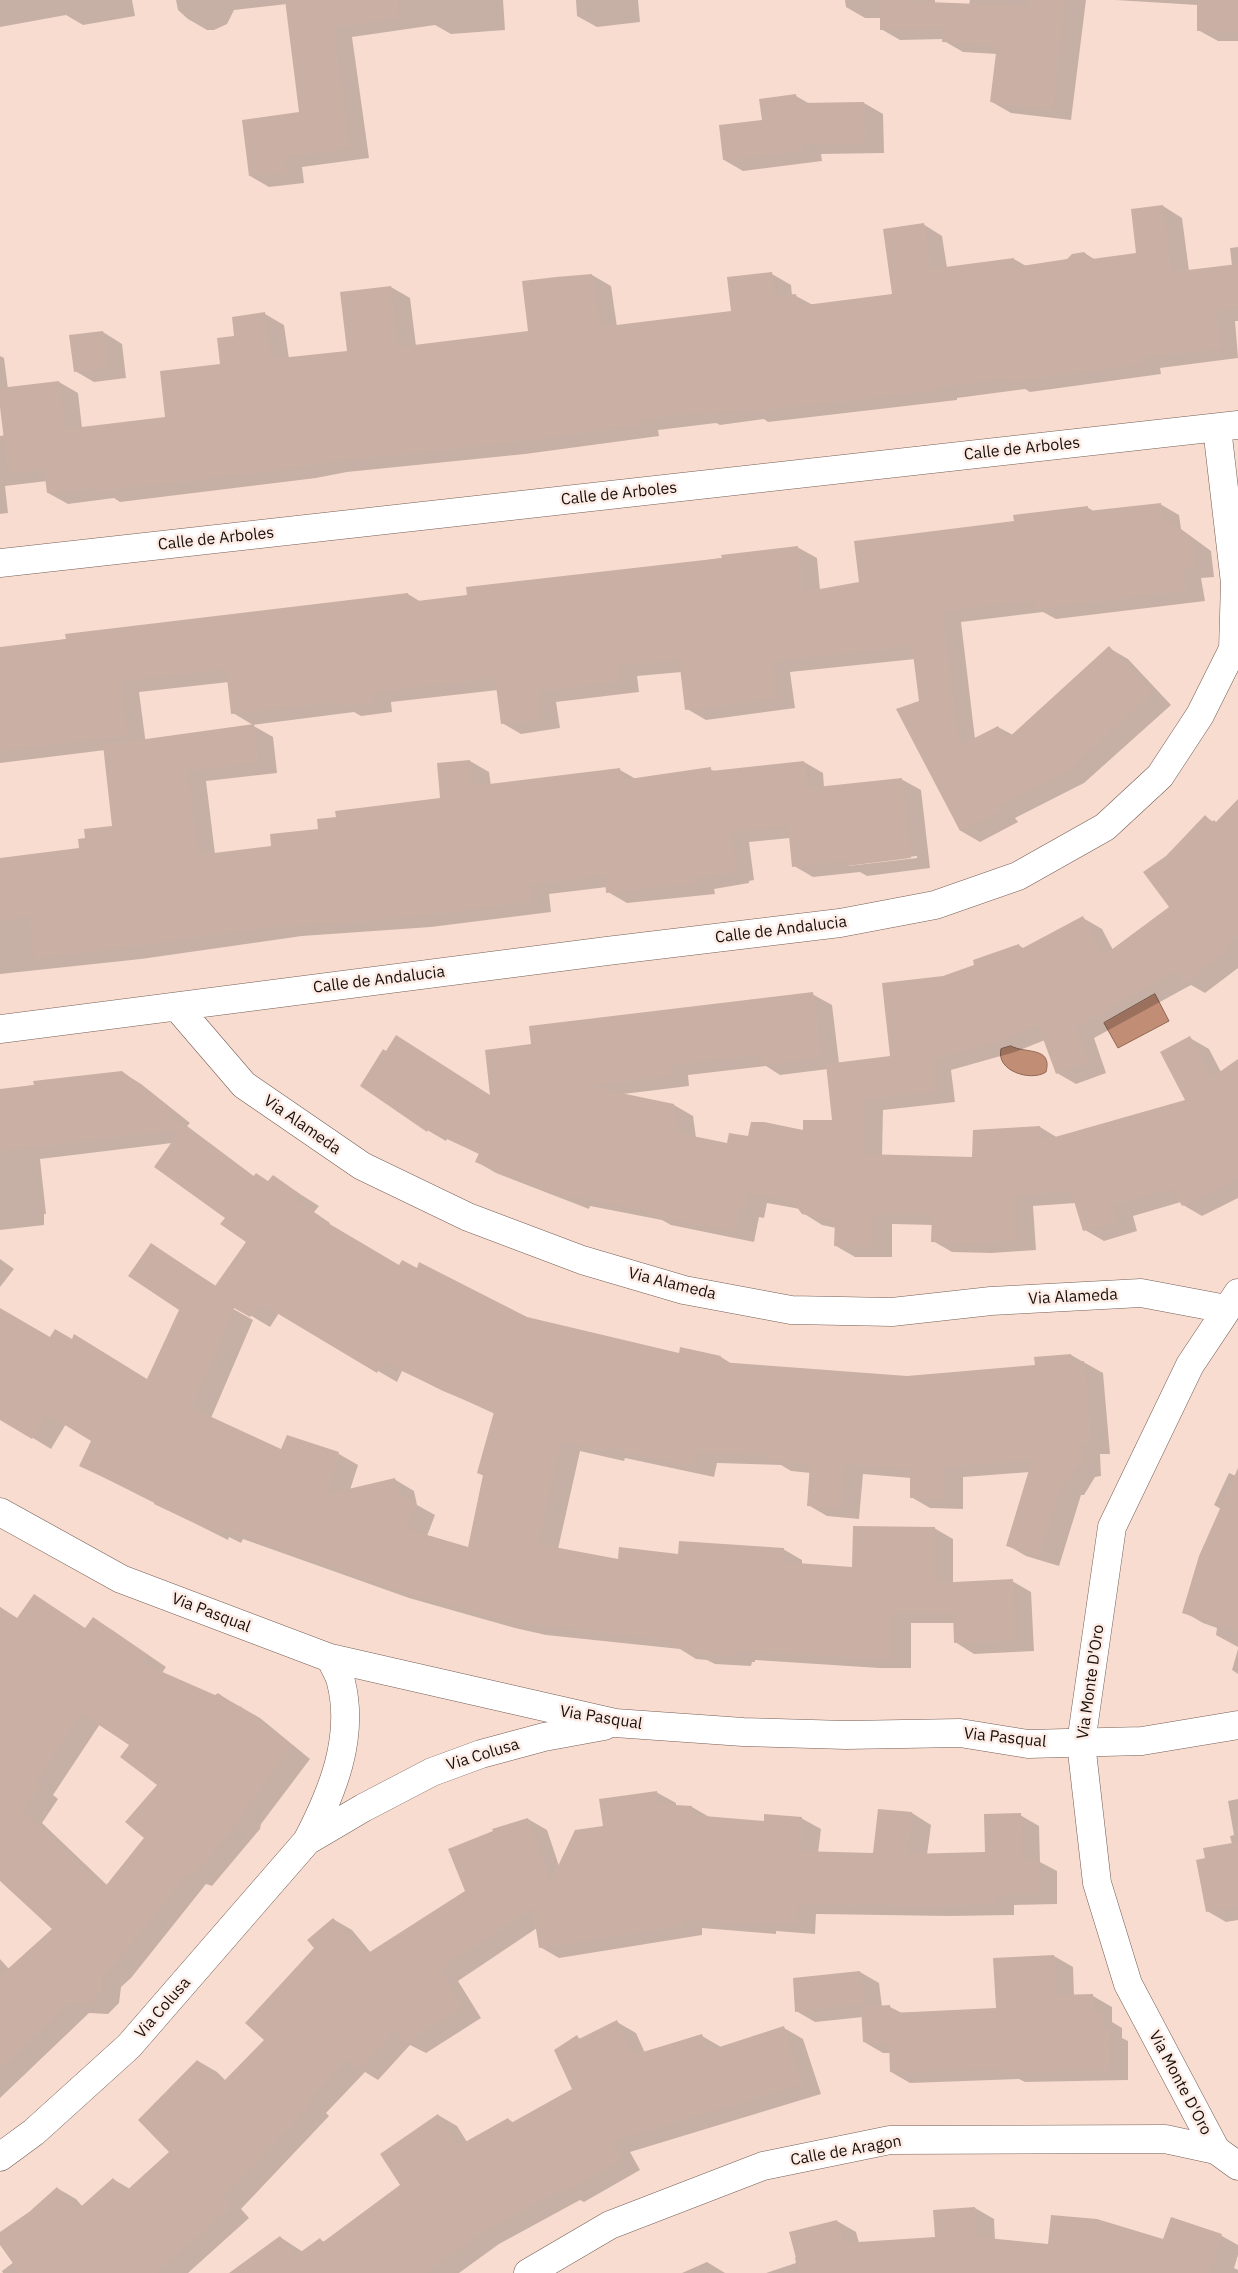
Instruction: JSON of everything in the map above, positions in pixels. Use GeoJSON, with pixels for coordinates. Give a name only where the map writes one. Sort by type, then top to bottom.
{"type":"FeatureCollection","features":[{"type":"Feature","properties":{"kind":"street","name":"Calle de Arboles"},"geometry":{"type":"LineString","coordinates":[[0,563],[1228,426]]}},
{"type":"Feature","properties":{"kind":"street","name":"Calle de Andalucia"},"geometry":{"type":"LineString","coordinates":[[0,1029],[840,923],[935,905],[1018,876],[1105,827],[1160,776],[1200,715],[1233,648],[1235,583],[1228,426]]}},
{"type":"Feature","properties":{"kind":"street","name":"Via Alameda"},"geometry":{"type":"LineString","coordinates":[[177,1007],[244,1085],[362,1166],[468,1217],[582,1260],[684,1290],[791,1310],[892,1312],[991,1301],[1141,1293],[1232,1301]]}},
{"type":"Feature","properties":{"kind":"street","name":"Via Monte D'Oro"},"geometry":{"type":"LineString","coordinates":[[1232,1301],[1190,1365],[1112,1527],[1081,1743],[1097,1883],[1128,1984],[1216,2150],[1238,2166]]}},
{"type":"Feature","properties":{"kind":"street","name":"Via Pasqual"},"geometry":{"type":"LineString","coordinates":[[0,1512],[121,1579],[330,1658],[615,1723],[743,1732],[846,1736],[960,1734],[1028,1744],[1142,1741],[1238,1725]]}},
{"type":"Feature","properties":{"kind":"street","name":"Via Colusa"},"geometry":{"type":"LineString","coordinates":[[0,2157],[34,2132],[129,2046],[307,1841],[324,1810],[337,1773],[345,1735],[341,1682],[330,1658]]}},
{"type":"Feature","properties":{"kind":"street","name":"Via Colusa"},"geometry":{"type":"LineString","coordinates":[[307,1841],[363,1808],[432,1772],[481,1754],[535,1739],[615,1723]]}},
{"type":"Feature","properties":{"kind":"street","name":"Calle de Aragon"},"geometry":{"type":"LineString","coordinates":[[528,2273],[610,2225],[763,2166],[890,2140],[1165,2139],[1216,2150]]}},
{"type":"Feature","properties":{"kind":"shaded area"},"geometry":{"type":"Polygon","coordinates":[[[1155,994],[1169,1021],[1118,1048],[1104,1023],[1155,994]]]}},
{"type":"Feature","properties":{"kind":"shaded area"},"geometry":{"type":"Polygon","coordinates":[[[1011,1046],[1042,1054],[1047,1064],[1046,1072],[1032,1076],[1009,1069],[1003,1063],[1001,1049],[1011,1046]]]}},
{"type":"Feature","properties":{"kind":"building"},"geometry":{"type":"Polygon","coordinates":[[[285,0],[397,0],[398,18],[333,27],[350,148],[284,157],[286,173],[249,176],[242,120],[299,112],[285,0]]]}},
{"type":"Feature","properties":{"kind":"building"},"geometry":{"type":"Polygon","coordinates":[[[880,0],[1027,6],[1027,0],[1065,0],[1052,110],[990,102],[997,45],[942,42],[943,28],[880,30],[880,0]]]}},
{"type":"Feature","properties":{"kind":"building"},"geometry":{"type":"Polygon","coordinates":[[[1197,0],[1238,0],[1238,31],[1197,31],[1197,0]]]}},
{"type":"Feature","properties":{"kind":"building"},"geometry":{"type":"Polygon","coordinates":[[[796,94],[797,103],[864,102],[865,143],[802,144],[803,151],[723,160],[719,125],[762,120],[759,99],[796,94]]]}},
{"type":"Feature","properties":{"kind":"building"},"geometry":{"type":"Polygon","coordinates":[[[1163,205],[1171,272],[1238,264],[1238,308],[1216,311],[1221,348],[1142,357],[1142,364],[1010,382],[1009,378],[938,387],[938,390],[748,412],[748,409],[700,415],[699,412],[640,420],[641,425],[505,443],[328,462],[296,468],[100,491],[99,487],[47,493],[44,469],[8,473],[0,407],[0,388],[59,381],[65,429],[165,417],[160,371],[220,364],[217,338],[234,336],[232,317],[265,312],[271,359],[347,351],[340,292],[391,286],[398,347],[528,331],[522,281],[556,277],[592,274],[600,327],[731,311],[727,277],[772,272],[775,296],[796,294],[798,306],[892,294],[883,229],[924,223],[930,269],[1014,258],[1015,267],[1067,259],[1072,254],[1084,252],[1092,259],[1136,253],[1131,209],[1163,205]]]}},
{"type":"Feature","properties":{"kind":"building"},"geometry":{"type":"Polygon","coordinates":[[[103,331],[107,367],[74,372],[69,335],[103,331]]]}},
{"type":"Feature","properties":{"kind":"building"},"geometry":{"type":"Polygon","coordinates":[[[1161,503],[1162,517],[1192,539],[1196,566],[1183,568],[1186,590],[1035,609],[1034,600],[942,611],[959,746],[998,726],[1006,740],[1109,646],[1152,693],[1065,773],[997,807],[999,811],[960,831],[896,709],[919,701],[912,646],[772,661],[777,698],[685,710],[679,659],[618,666],[620,681],[538,691],[541,718],[501,724],[495,678],[372,692],[374,702],[340,706],[340,701],[231,714],[226,669],[121,681],[127,735],[0,751],[0,647],[66,639],[65,634],[408,593],[409,602],[467,595],[466,587],[722,558],[721,555],[798,546],[803,592],[859,582],[854,541],[1014,521],[1013,515],[1088,506],[1088,511],[1161,503]]]}},
{"type":"Feature","properties":{"kind":"building"},"geometry":{"type":"Polygon","coordinates":[[[254,724],[258,762],[187,771],[198,855],[271,846],[270,834],[318,829],[317,819],[336,817],[335,811],[440,798],[437,763],[470,760],[473,786],[620,768],[622,780],[711,767],[711,771],[804,761],[807,788],[902,778],[911,858],[847,866],[846,860],[792,867],[788,826],[731,832],[736,870],[730,871],[731,873],[696,878],[696,883],[606,893],[605,875],[530,884],[532,901],[411,917],[329,924],[328,922],[285,927],[284,925],[35,959],[30,916],[0,920],[0,858],[79,848],[78,839],[85,838],[84,829],[112,826],[103,745],[254,724]]]}},
{"type":"Feature","properties":{"kind":"building"},"geometry":{"type":"Polygon","coordinates":[[[1238,799],[1238,936],[1226,945],[1229,949],[1185,983],[1176,971],[1075,1027],[1088,1062],[1056,1074],[1038,1025],[995,1042],[933,1059],[937,1091],[864,1099],[863,1154],[972,1157],[973,1130],[1040,1126],[1041,1141],[1185,1100],[1160,1052],[1190,1036],[1211,1078],[1238,1059],[1238,1178],[1182,1206],[1173,1188],[1114,1205],[1118,1221],[1083,1231],[1071,1191],[1015,1196],[1017,1240],[971,1243],[931,1242],[932,1215],[873,1214],[873,1247],[834,1246],[835,1221],[802,1214],[793,1202],[748,1193],[745,1208],[739,1207],[735,1232],[650,1215],[651,1212],[571,1196],[570,1199],[475,1162],[479,1153],[428,1129],[427,1132],[360,1086],[383,1049],[386,1051],[396,1035],[490,1095],[485,1050],[531,1044],[529,1026],[813,992],[821,1057],[760,1065],[759,1055],[669,1065],[671,1076],[587,1086],[674,1104],[678,1133],[727,1143],[729,1133],[748,1136],[751,1122],[764,1122],[803,1130],[803,1120],[832,1120],[826,1064],[890,1056],[882,983],[943,976],[974,965],[973,960],[1019,944],[1021,949],[1083,916],[1103,956],[1169,907],[1143,872],[1166,856],[1205,815],[1212,822],[1214,820],[1216,822],[1238,799]]]}},
{"type":"Feature","properties":{"kind":"building"},"geometry":{"type":"Polygon","coordinates":[[[122,1071],[172,1111],[169,1115],[253,1177],[256,1173],[268,1181],[273,1175],[300,1194],[296,1200],[312,1211],[311,1213],[399,1265],[402,1260],[417,1268],[419,1262],[527,1317],[679,1353],[680,1347],[721,1356],[720,1362],[907,1376],[1035,1365],[1034,1357],[1071,1354],[1072,1362],[1084,1361],[1091,1443],[1081,1444],[1083,1465],[1076,1466],[1064,1485],[1061,1485],[1039,1556],[1006,1546],[1032,1460],[944,1467],[944,1499],[910,1498],[910,1469],[845,1464],[840,1508],[807,1506],[810,1464],[771,1461],[766,1455],[698,1452],[695,1467],[606,1447],[604,1451],[561,1441],[538,1544],[618,1559],[619,1547],[678,1554],[679,1541],[784,1548],[783,1562],[852,1567],[853,1526],[935,1527],[935,1583],[1013,1579],[1015,1640],[954,1643],[953,1613],[892,1612],[892,1658],[859,1658],[736,1650],[732,1656],[694,1653],[694,1650],[676,1648],[676,1644],[672,1644],[672,1640],[526,1624],[495,1618],[389,1587],[224,1529],[222,1533],[210,1527],[209,1530],[154,1504],[155,1501],[79,1466],[91,1441],[47,1414],[32,1439],[0,1420],[0,1308],[50,1337],[55,1329],[72,1339],[74,1334],[147,1379],[179,1310],[128,1276],[151,1243],[215,1286],[246,1242],[220,1224],[225,1218],[154,1167],[181,1129],[0,1151],[0,1089],[34,1085],[33,1081],[122,1071]],[[260,1303],[250,1317],[234,1308],[192,1408],[281,1449],[287,1435],[339,1452],[327,1494],[395,1478],[399,1496],[416,1503],[407,1529],[468,1547],[483,1475],[477,1473],[494,1412],[443,1391],[383,1361],[377,1373],[260,1303]]]}},
{"type":"Feature","properties":{"kind":"building"},"geometry":{"type":"Polygon","coordinates":[[[1238,1468],[1238,1631],[1182,1613],[1199,1556],[1238,1468]]]}},
{"type":"Feature","properties":{"kind":"building"},"geometry":{"type":"Polygon","coordinates":[[[34,1594],[85,1628],[93,1617],[148,1655],[142,1663],[215,1695],[218,1693],[239,1708],[240,1706],[292,1747],[242,1813],[242,1817],[193,1875],[190,1877],[187,1874],[112,1967],[102,1976],[101,1992],[89,2004],[69,2003],[0,2069],[0,1976],[52,1929],[0,1881],[0,1607],[17,1618],[34,1594]],[[81,1713],[35,1783],[40,1787],[23,1811],[104,1888],[144,1838],[125,1822],[157,1785],[120,1757],[129,1745],[81,1713]]]}},
{"type":"Feature","properties":{"kind":"building"},"geometry":{"type":"Polygon","coordinates":[[[657,1791],[659,1804],[692,1806],[692,1815],[764,1821],[764,1814],[802,1817],[799,1851],[873,1853],[878,1809],[912,1812],[907,1854],[985,1852],[984,1814],[1021,1813],[1022,1859],[1038,1859],[1039,1894],[995,1895],[995,1904],[929,1906],[798,1903],[796,1924],[757,1921],[757,1924],[683,1918],[683,1925],[539,1948],[534,1917],[540,1903],[440,1969],[463,2007],[406,2043],[396,2028],[359,2070],[347,2059],[308,2101],[311,2104],[223,2197],[231,2207],[156,2273],[20,2273],[0,2245],[0,2232],[29,2212],[57,2187],[77,2210],[113,2178],[125,2192],[169,2152],[138,2120],[197,2060],[222,2083],[264,2040],[245,2023],[314,1948],[307,1940],[333,1918],[365,1955],[465,1891],[448,1849],[493,1831],[492,1829],[528,1818],[550,1883],[575,1830],[603,1826],[599,1799],[657,1791]]]}},
{"type":"Feature","properties":{"kind":"building"},"geometry":{"type":"Polygon","coordinates":[[[1238,1842],[1238,1906],[1206,1912],[1196,1860],[1205,1858],[1203,1848],[1238,1842]]]}},
{"type":"Feature","properties":{"kind":"building"},"geometry":{"type":"Polygon","coordinates":[[[1054,1955],[1056,1995],[1093,1994],[1094,2010],[1103,2015],[1103,2029],[1109,2029],[1110,2070],[1004,2072],[1004,2069],[890,2072],[889,2044],[863,2042],[861,2007],[890,2005],[891,2013],[996,2008],[993,1958],[1054,1955]]]}},
{"type":"Feature","properties":{"kind":"building"},"geometry":{"type":"Polygon","coordinates":[[[860,1971],[864,2004],[795,2012],[793,1978],[860,1971]]]}},
{"type":"Feature","properties":{"kind":"building"},"geometry":{"type":"Polygon","coordinates":[[[617,2020],[633,2055],[702,2034],[707,2051],[784,2026],[802,2084],[612,2141],[622,2159],[564,2192],[562,2188],[480,2234],[426,2273],[229,2273],[280,2236],[295,2256],[320,2238],[323,2242],[400,2185],[380,2154],[438,2114],[458,2146],[508,2118],[511,2123],[572,2089],[554,2050],[577,2035],[579,2039],[617,2020]]]}},
{"type":"Feature","properties":{"kind":"building"},"geometry":{"type":"Polygon","coordinates":[[[975,2207],[977,2237],[1048,2244],[1051,2215],[1097,2219],[1163,2239],[1171,2217],[1222,2234],[1210,2273],[800,2273],[789,2232],[837,2220],[843,2243],[935,2237],[933,2210],[975,2207]]]}}]}
